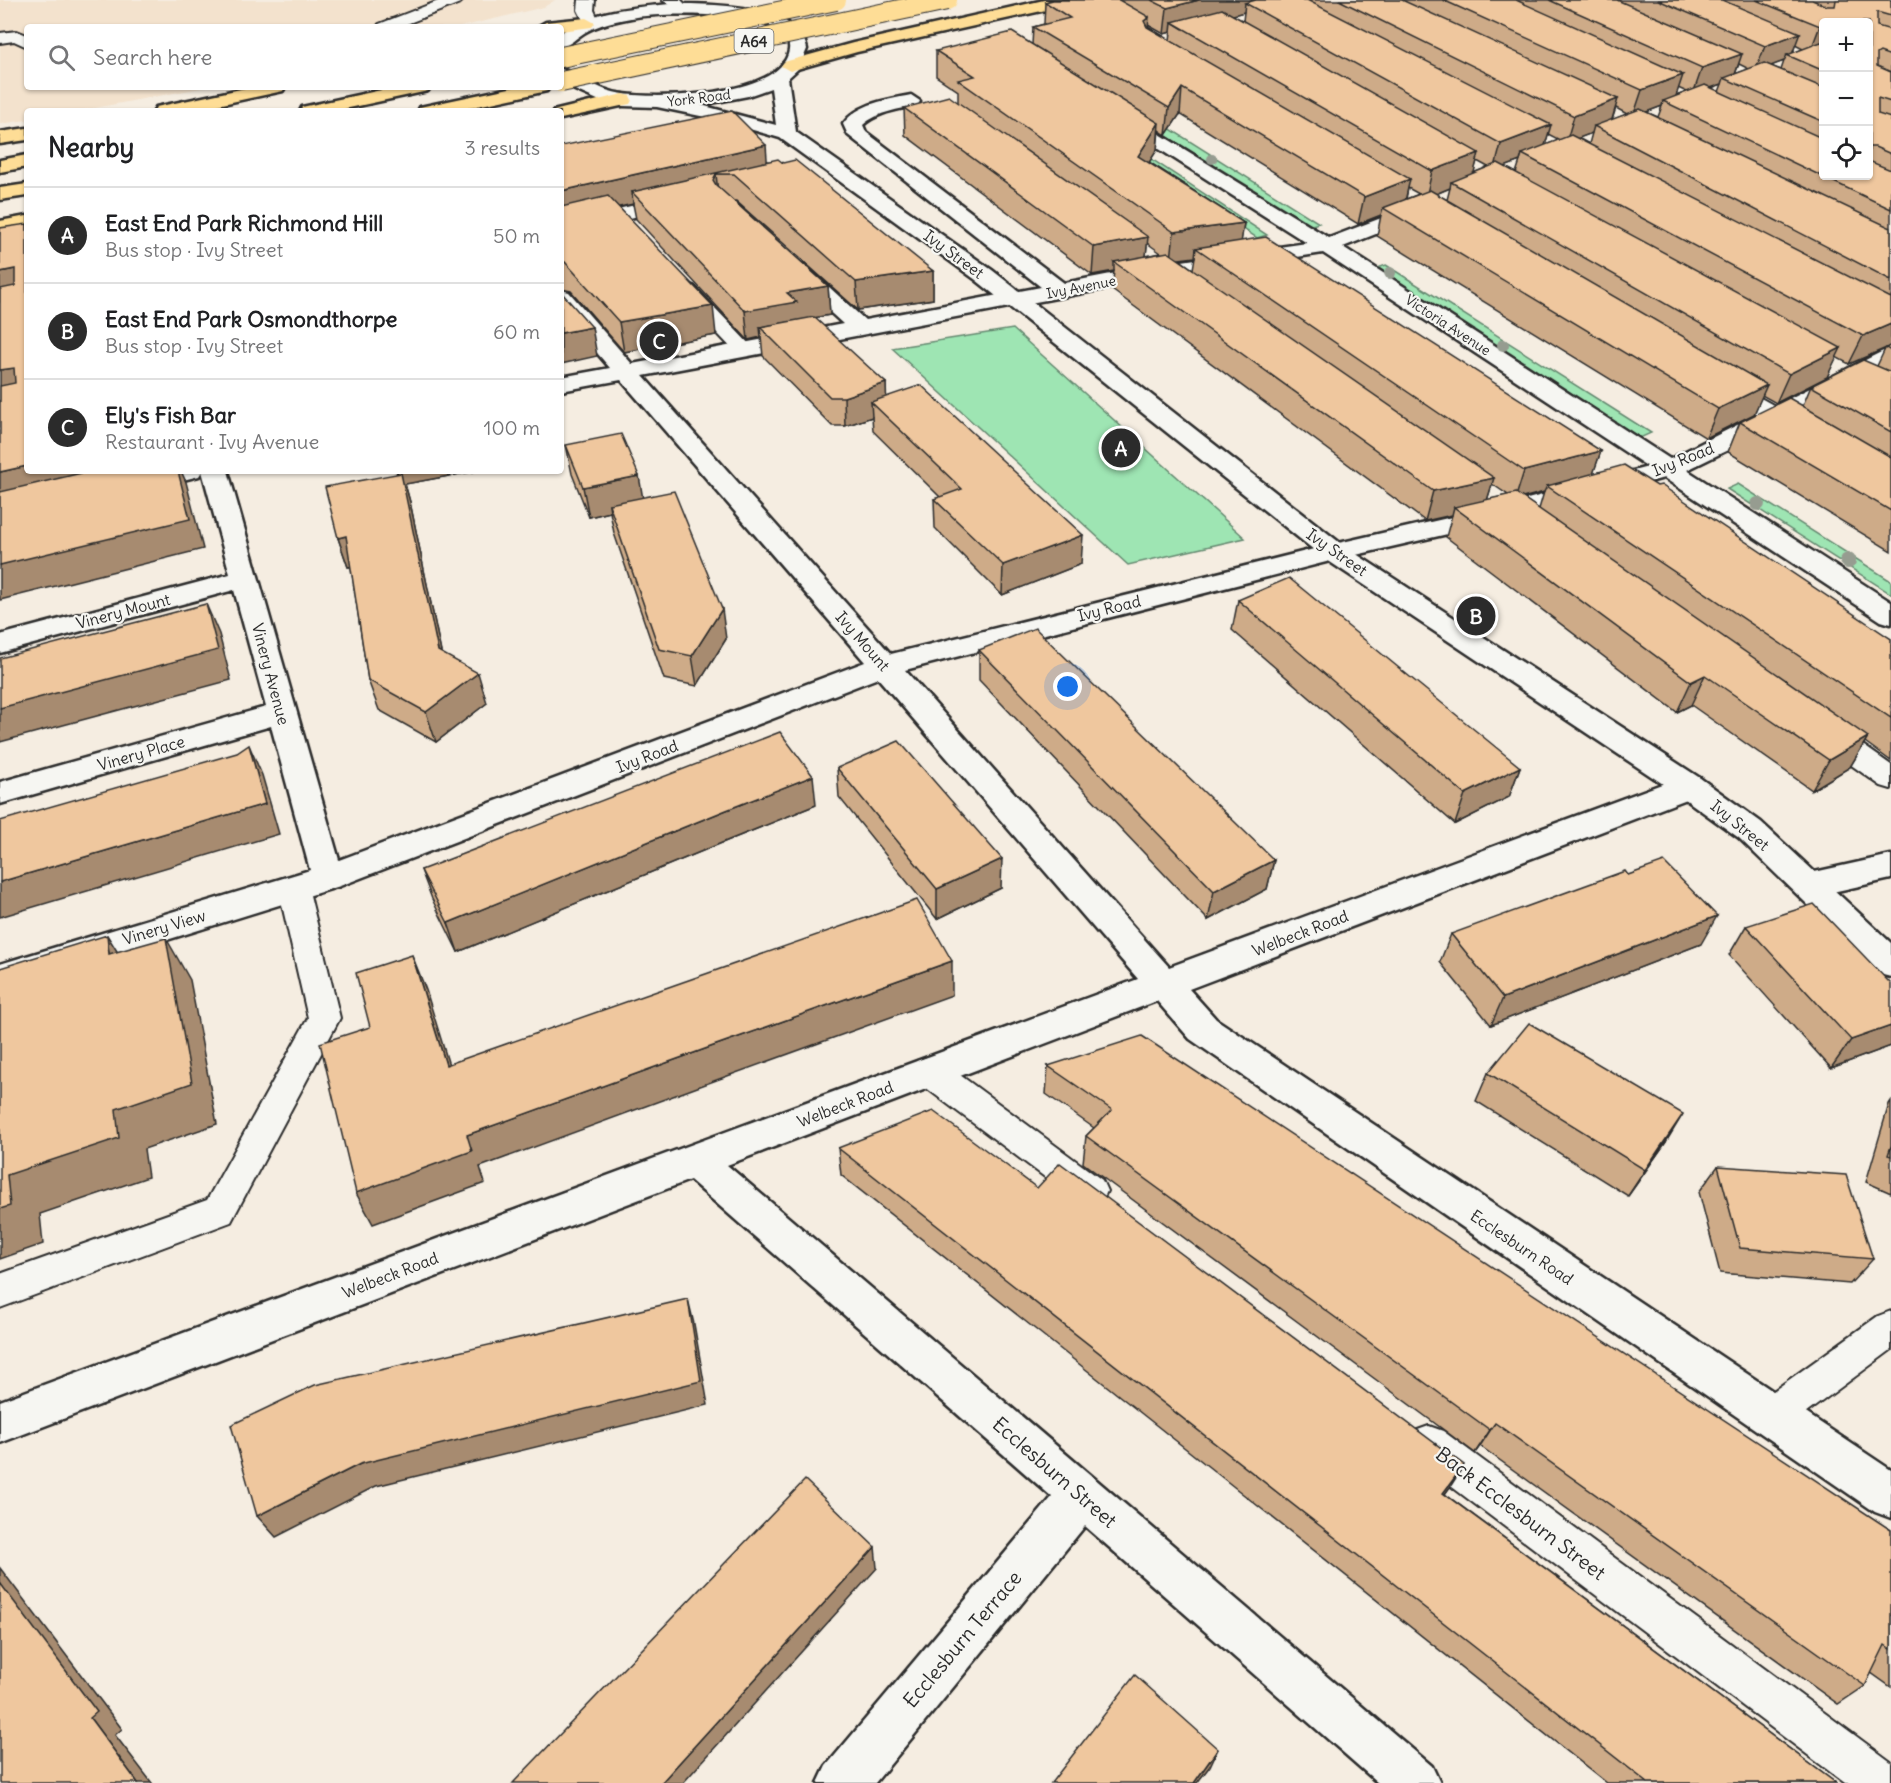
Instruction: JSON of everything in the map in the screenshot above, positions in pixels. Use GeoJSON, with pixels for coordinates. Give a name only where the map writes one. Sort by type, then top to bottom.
{"type":"FeatureCollection","features":[{"type":"Feature","properties":{"kind":"highway","name":"A64"},"geometry":{"type":"LineString","coordinates":[[564,56],[836,0]]}},
{"type":"Feature","properties":{"kind":"highway","name":"A64"},"geometry":{"type":"LineString","coordinates":[[564,81],[947,0]]}},
{"type":"Feature","properties":{"kind":"highway"},"geometry":{"type":"LineString","coordinates":[[784,71],[853,48],[1067,0]]}},
{"type":"Feature","properties":{"kind":"highway"},"geometry":{"type":"LineString","coordinates":[[564,25],[588,22]]}},
{"type":"Feature","properties":{"kind":"highway"},"geometry":{"type":"LineString","coordinates":[[177,108],[262,90]]}},
{"type":"Feature","properties":{"kind":"highway"},"geometry":{"type":"LineString","coordinates":[[323,108],[408,90]]}},
{"type":"Feature","properties":{"kind":"highway"},"geometry":{"type":"LineString","coordinates":[[441,108],[526,90]]}},
{"type":"Feature","properties":{"kind":"highway"},"geometry":{"type":"LineString","coordinates":[[564,112],[623,100]]}},
{"type":"Feature","properties":{"kind":"highway"},"geometry":{"type":"LineString","coordinates":[[0,138],[24,134]]}},
{"type":"Feature","properties":{"kind":"highway"},"geometry":{"type":"LineString","coordinates":[[0,166],[24,162]]}},
{"type":"Feature","properties":{"kind":"highway"},"geometry":{"type":"LineString","coordinates":[[0,194],[24,190]]}},
{"type":"Feature","properties":{"kind":"highway"},"geometry":{"type":"LineString","coordinates":[[0,226],[24,222]]}},
{"type":"Feature","properties":{"kind":"street"},"geometry":{"type":"LineString","coordinates":[[564,40],[588,22],[624,11],[683,2],[763,6],[795,37],[798,52],[784,71],[787,134]]}},
{"type":"Feature","properties":{"kind":"street","name":"York Road"},"geometry":{"type":"LineString","coordinates":[[564,77],[574,85],[595,94],[623,100],[662,103],[703,101],[740,93],[784,71]]}},
{"type":"Feature","properties":{"kind":"street","name":"Ivy Street"},"geometry":{"type":"LineString","coordinates":[[920,102],[886,105],[863,113],[853,124],[858,135],[1060,291]]}},
{"type":"Feature","properties":{"kind":"street","name":"Ivy Street"},"geometry":{"type":"LineString","coordinates":[[662,103],[718,114],[787,134],[1016,300],[1334,552],[1689,786],[1750,830],[1891,964]]}},
{"type":"Feature","properties":{"kind":"street","name":"Victoria Avenue"},"geometry":{"type":"LineString","coordinates":[[1099,103],[1327,246],[1891,615]]}},
{"type":"Feature","properties":{"kind":"street"},"geometry":{"type":"LineString","coordinates":[[564,227],[703,196]]}},
{"type":"Feature","properties":{"kind":"street","name":"Ivy Avenue"},"geometry":{"type":"LineString","coordinates":[[564,383],[1016,300],[1060,291],[1159,263],[1327,246],[1435,207]]}},
{"type":"Feature","properties":{"kind":"street"},"geometry":{"type":"LineString","coordinates":[[778,253],[861,329]]}},
{"type":"Feature","properties":{"kind":"street","name":"Ivy Mount"},"geometry":{"type":"LineString","coordinates":[[567,311],[627,372],[1165,984]]}},
{"type":"Feature","properties":{"kind":"street","name":"Ivy Road"},"geometry":{"type":"LineString","coordinates":[[328,877],[885,665],[1334,552],[1513,511],[1670,469],[1778,416],[1891,354]]}},
{"type":"Feature","properties":{"kind":"street"},"geometry":{"type":"LineString","coordinates":[[112,490],[178,474]]}},
{"type":"Feature","properties":{"kind":"street","name":"Vinery Avenue"},"geometry":{"type":"LineString","coordinates":[[216,474],[328,877]]}},
{"type":"Feature","properties":{"kind":"street","name":"Vinery Mount"},"geometry":{"type":"LineString","coordinates":[[0,644],[245,579]]}},
{"type":"Feature","properties":{"kind":"street","name":"Vinery Place"},"geometry":{"type":"LineString","coordinates":[[0,793],[282,713]]}},
{"type":"Feature","properties":{"kind":"street","name":"Welbeck Road"},"geometry":{"type":"LineString","coordinates":[[0,1422],[1689,786]]}},
{"type":"Feature","properties":{"kind":"street"},"geometry":{"type":"LineString","coordinates":[[1810,885],[1891,867]]}},
{"type":"Feature","properties":{"kind":"street","name":"Vinery View"},"geometry":{"type":"LineString","coordinates":[[0,978],[328,877]]}},
{"type":"Feature","properties":{"kind":"street","name":"Ecclesburn Road"},"geometry":{"type":"LineString","coordinates":[[1165,984],[1203,1029],[1891,1496]]}},
{"type":"Feature","properties":{"kind":"street","name":"Ecclesburn Street"},"geometry":{"type":"LineString","coordinates":[[695,1161],[1415,1783]]}},
{"type":"Feature","properties":{"kind":"street","name":"Ecclesburn Terrace"},"geometry":{"type":"LineString","coordinates":[[843,1783],[1082,1496]]}},
{"type":"Feature","properties":{"kind":"lane"},"geometry":{"type":"LineString","coordinates":[[393,24],[455,0]]}},
{"type":"Feature","properties":{"kind":"lane"},"geometry":{"type":"LineString","coordinates":[[587,0],[588,22]]}},
{"type":"Feature","properties":{"kind":"lane"},"geometry":{"type":"LineString","coordinates":[[0,38],[17,36],[24,40]]}},
{"type":"Feature","properties":{"kind":"lane"},"geometry":{"type":"LineString","coordinates":[[1404,196],[1435,207]]}},
{"type":"Feature","properties":{"kind":"lane"},"geometry":{"type":"LineString","coordinates":[[618,215],[634,232]]}},
{"type":"Feature","properties":{"kind":"lane"},"geometry":{"type":"LineString","coordinates":[[1159,263],[1197,290]]}},
{"type":"Feature","properties":{"kind":"lane"},"geometry":{"type":"LineString","coordinates":[[674,274],[745,351]]}},
{"type":"Feature","properties":{"kind":"lane"},"geometry":{"type":"LineString","coordinates":[[1707,375],[1819,441]]}},
{"type":"Feature","properties":{"kind":"lane"},"geometry":{"type":"LineString","coordinates":[[1484,490],[1542,531]]}},
{"type":"Feature","properties":{"kind":"lane"},"geometry":{"type":"LineString","coordinates":[[1804,717],[1891,779]]}},
{"type":"Feature","properties":{"kind":"lane"},"geometry":{"type":"LineString","coordinates":[[0,1291],[219,1211],[324,1018],[293,887]]}},
{"type":"Feature","properties":{"kind":"lane"},"geometry":{"type":"LineString","coordinates":[[929,1071],[1120,1213]]}},
{"type":"Feature","properties":{"kind":"lane"},"geometry":{"type":"LineString","coordinates":[[1772,1415],[1891,1328]]}},
{"type":"Feature","properties":{"kind":"lane","name":"Back Ecclesburn Street"},"geometry":{"type":"LineString","coordinates":[[1406,1427],[1882,1783]]}},
{"type":"Feature","properties":{"kind":"shaded area"},"geometry":{"type":"Polygon","coordinates":[[[0,0],[555,0],[544,7],[473,24],[24,24],[24,90],[190,90],[95,108],[24,108],[24,120],[0,124],[0,0]]]}},
{"type":"Feature","properties":{"kind":"green space"},"geometry":{"type":"Polygon","coordinates":[[[1036,44],[1319,223],[1308,226],[1027,47],[1036,44]]]}},
{"type":"Feature","properties":{"kind":"green space"},"geometry":{"type":"Polygon","coordinates":[[[1004,62],[1267,235],[1257,238],[994,64],[1004,62]]]}},
{"type":"Feature","properties":{"kind":"green space"},"geometry":{"type":"Polygon","coordinates":[[[1386,265],[1651,433],[1640,438],[1375,269],[1386,265]]]}},
{"type":"Feature","properties":{"kind":"green space"},"geometry":{"type":"Polygon","coordinates":[[[1013,329],[1245,538],[1128,565],[892,348],[1013,329]]]}},
{"type":"Feature","properties":{"kind":"green space"},"geometry":{"type":"Polygon","coordinates":[[[1738,484],[1891,581],[1891,594],[1727,489],[1738,484]]]}},
{"type":"Feature","properties":{"kind":"building"},"geometry":{"type":"Polygon","coordinates":[[[1119,0],[1149,17],[1144,21],[1147,27],[1410,179],[1364,197],[1182,88],[1169,108],[1033,27],[1070,18],[1045,2],[1119,0]]]}},
{"type":"Feature","properties":{"kind":"building"},"geometry":{"type":"Polygon","coordinates":[[[1151,0],[1199,0],[1167,8],[1151,0]]]}},
{"type":"Feature","properties":{"kind":"building"},"geometry":{"type":"Polygon","coordinates":[[[1256,0],[1307,0],[1551,125],[1501,144],[1245,3],[1256,0]]]}},
{"type":"Feature","properties":{"kind":"building"},"geometry":{"type":"Polygon","coordinates":[[[1339,0],[1402,0],[1618,99],[1574,116],[1339,0]]]}},
{"type":"Feature","properties":{"kind":"building"},"geometry":{"type":"Polygon","coordinates":[[[1443,0],[1516,0],[1683,75],[1642,90],[1443,0]]]}},
{"type":"Feature","properties":{"kind":"building"},"geometry":{"type":"Polygon","coordinates":[[[1549,0],[1617,0],[1742,54],[1702,68],[1549,0]]]}},
{"type":"Feature","properties":{"kind":"building"},"geometry":{"type":"Polygon","coordinates":[[[1658,0],[1722,0],[1800,33],[1765,46],[1658,0]]]}},
{"type":"Feature","properties":{"kind":"building"},"geometry":{"type":"Polygon","coordinates":[[[1756,0],[1812,0],[1827,6],[1835,6],[1836,0],[1891,0],[1891,16],[1877,12],[1877,26],[1891,30],[1891,56],[1880,52],[1877,54],[1877,66],[1891,72],[1891,102],[1878,98],[1878,114],[1891,118],[1891,154],[1873,147],[1873,18],[1819,18],[1819,26],[1756,0]]]}},
{"type":"Feature","properties":{"kind":"building"},"geometry":{"type":"Polygon","coordinates":[[[1222,9],[1479,153],[1432,171],[1172,22],[1222,9]]]}},
{"type":"Feature","properties":{"kind":"building"},"geometry":{"type":"Polygon","coordinates":[[[1012,32],[1159,123],[1138,156],[1244,223],[1174,232],[958,80],[975,76],[936,51],[1012,32]]]}},
{"type":"Feature","properties":{"kind":"building"},"geometry":{"type":"Polygon","coordinates":[[[1819,43],[1819,69],[1787,55],[1819,43]]]}},
{"type":"Feature","properties":{"kind":"building"},"geometry":{"type":"Polygon","coordinates":[[[1764,63],[1819,86],[1819,120],[1724,78],[1764,63]]]}},
{"type":"Feature","properties":{"kind":"building"},"geometry":{"type":"Polygon","coordinates":[[[1705,85],[1819,137],[1819,175],[1663,101],[1705,85]]]}},
{"type":"Feature","properties":{"kind":"building"},"geometry":{"type":"Polygon","coordinates":[[[949,96],[1148,237],[1094,247],[904,108],[949,96]]]}},
{"type":"Feature","properties":{"kind":"building"},"geometry":{"type":"Polygon","coordinates":[[[1640,109],[1891,228],[1891,280],[1594,126],[1640,109]]]}},
{"type":"Feature","properties":{"kind":"building"},"geometry":{"type":"Polygon","coordinates":[[[732,111],[766,145],[564,190],[564,145],[732,111]]]}},
{"type":"Feature","properties":{"kind":"building"},"geometry":{"type":"Polygon","coordinates":[[[1571,135],[1891,298],[1891,324],[1863,336],[1522,154],[1571,135]]]}},
{"type":"Feature","properties":{"kind":"building"},"geometry":{"type":"Polygon","coordinates":[[[778,159],[783,163],[795,160],[933,271],[856,282],[734,174],[716,174],[713,180],[716,185],[828,286],[787,293],[797,302],[745,311],[632,192],[778,159]]]}},
{"type":"Feature","properties":{"kind":"building"},"geometry":{"type":"Polygon","coordinates":[[[1498,163],[1841,348],[1789,374],[1451,182],[1498,163]]]}},
{"type":"Feature","properties":{"kind":"building"},"geometry":{"type":"Polygon","coordinates":[[[1873,163],[1891,170],[1891,209],[1830,180],[1873,180],[1873,163]]]}},
{"type":"Feature","properties":{"kind":"building"},"geometry":{"type":"Polygon","coordinates":[[[1430,190],[1767,385],[1718,409],[1383,208],[1430,190]]]}},
{"type":"Feature","properties":{"kind":"building"},"geometry":{"type":"Polygon","coordinates":[[[608,196],[713,306],[619,322],[564,262],[564,206],[608,196]]]}},
{"type":"Feature","properties":{"kind":"building"},"geometry":{"type":"Polygon","coordinates":[[[24,224],[24,467],[0,472],[0,386],[15,383],[14,368],[0,370],[0,289],[15,286],[15,269],[0,272],[0,228],[24,224]]]}},
{"type":"Feature","properties":{"kind":"building"},"geometry":{"type":"Polygon","coordinates":[[[1266,237],[1601,451],[1524,471],[1196,248],[1266,237]]]}},
{"type":"Feature","properties":{"kind":"building"},"geometry":{"type":"Polygon","coordinates":[[[1168,252],[1494,478],[1433,491],[1114,262],[1168,252]]]}},
{"type":"Feature","properties":{"kind":"building"},"geometry":{"type":"Polygon","coordinates":[[[564,295],[592,327],[564,332],[564,295]]]}},
{"type":"Feature","properties":{"kind":"building"},"geometry":{"type":"Polygon","coordinates":[[[814,317],[886,383],[844,397],[830,397],[760,327],[814,317]]]}},
{"type":"Feature","properties":{"kind":"building"},"geometry":{"type":"Polygon","coordinates":[[[1863,360],[1891,372],[1891,432],[1811,386],[1863,360]]]}},
{"type":"Feature","properties":{"kind":"building"},"geometry":{"type":"Polygon","coordinates":[[[921,385],[1083,535],[1003,565],[934,499],[962,489],[871,402],[921,385]]]}},
{"type":"Feature","properties":{"kind":"building"},"geometry":{"type":"Polygon","coordinates":[[[1789,398],[1891,457],[1891,511],[1740,422],[1789,398]]]}},
{"type":"Feature","properties":{"kind":"building"},"geometry":{"type":"Polygon","coordinates":[[[621,434],[639,476],[583,487],[566,445],[621,434]]]}},
{"type":"Feature","properties":{"kind":"building"},"geometry":{"type":"Polygon","coordinates":[[[1624,465],[1657,486],[1661,485],[1891,639],[1891,718],[1547,486],[1624,465]]]}},
{"type":"Feature","properties":{"kind":"building"},"geometry":{"type":"Polygon","coordinates":[[[77,474],[179,474],[190,519],[0,565],[0,492],[77,474]]]}},
{"type":"Feature","properties":{"kind":"building"},"geometry":{"type":"Polygon","coordinates":[[[401,474],[438,651],[478,673],[426,712],[368,680],[346,536],[338,538],[325,487],[401,474]]]}},
{"type":"Feature","properties":{"kind":"building"},"geometry":{"type":"Polygon","coordinates":[[[674,491],[722,609],[692,656],[659,649],[609,504],[674,491]]]}},
{"type":"Feature","properties":{"kind":"building"},"geometry":{"type":"Polygon","coordinates":[[[1516,493],[1868,737],[1829,760],[1705,675],[1691,682],[1454,507],[1516,493]]]}},
{"type":"Feature","properties":{"kind":"building"},"geometry":{"type":"Polygon","coordinates":[[[1289,578],[1520,767],[1465,794],[1238,600],[1289,578]]]}},
{"type":"Feature","properties":{"kind":"building"},"geometry":{"type":"Polygon","coordinates":[[[206,604],[218,650],[0,708],[0,658],[206,604]]]}},
{"type":"Feature","properties":{"kind":"building"},"geometry":{"type":"Polygon","coordinates":[[[1035,628],[1274,860],[1214,891],[979,650],[1035,628]]]}},
{"type":"Feature","properties":{"kind":"building"},"geometry":{"type":"Polygon","coordinates":[[[780,732],[813,776],[448,923],[421,870],[780,732]]]}},
{"type":"Feature","properties":{"kind":"building"},"geometry":{"type":"Polygon","coordinates":[[[899,741],[1002,859],[937,889],[837,768],[899,741]]]}},
{"type":"Feature","properties":{"kind":"building"},"geometry":{"type":"Polygon","coordinates":[[[249,745],[265,804],[0,882],[0,821],[237,753],[249,745]]]}},
{"type":"Feature","properties":{"kind":"building"},"geometry":{"type":"Polygon","coordinates":[[[1664,862],[1717,916],[1503,998],[1451,934],[1625,871],[1628,875],[1664,862]]]}},
{"type":"Feature","properties":{"kind":"building"},"geometry":{"type":"Polygon","coordinates":[[[917,900],[952,961],[467,1135],[472,1151],[356,1193],[320,1043],[370,1027],[356,973],[412,955],[446,1065],[917,900]]]}},
{"type":"Feature","properties":{"kind":"building"},"geometry":{"type":"Polygon","coordinates":[[[1814,904],[1891,984],[1891,1026],[1851,1040],[1746,926],[1814,904]]]}},
{"type":"Feature","properties":{"kind":"building"},"geometry":{"type":"Polygon","coordinates":[[[107,935],[109,954],[166,938],[192,1083],[116,1109],[119,1138],[7,1175],[10,1206],[0,1209],[0,968],[107,935]]]}},
{"type":"Feature","properties":{"kind":"building"},"geometry":{"type":"Polygon","coordinates":[[[1529,1023],[1683,1114],[1645,1170],[1488,1073],[1529,1023]]]}},
{"type":"Feature","properties":{"kind":"building"},"geometry":{"type":"Polygon","coordinates":[[[1142,1036],[1891,1530],[1891,1649],[1885,1645],[1865,1686],[1495,1423],[1490,1430],[1086,1136],[1112,1110],[1048,1066],[1142,1036]]]}},
{"type":"Feature","properties":{"kind":"building"},"geometry":{"type":"Polygon","coordinates":[[[933,1111],[1037,1188],[1060,1163],[1464,1465],[1443,1493],[1836,1783],[1648,1783],[838,1148],[933,1111]]]}},
{"type":"Feature","properties":{"kind":"building"},"geometry":{"type":"Polygon","coordinates":[[[1718,1166],[1846,1175],[1873,1259],[1740,1248],[1718,1166]]]}},
{"type":"Feature","properties":{"kind":"building"},"geometry":{"type":"Polygon","coordinates":[[[688,1299],[701,1381],[360,1464],[257,1516],[231,1425],[315,1385],[688,1299]]]}},
{"type":"Feature","properties":{"kind":"building"},"geometry":{"type":"Polygon","coordinates":[[[805,1480],[875,1547],[661,1783],[513,1783],[805,1480]]]}},
{"type":"Feature","properties":{"kind":"building"},"geometry":{"type":"Polygon","coordinates":[[[0,1583],[97,1712],[90,1718],[138,1783],[0,1783],[0,1583]]]}},
{"type":"Feature","properties":{"kind":"building"},"geometry":{"type":"Polygon","coordinates":[[[1135,1675],[1218,1749],[1194,1783],[1051,1783],[1135,1675]]]}},
{"type":"Feature","properties":{"kind":"place","name":"Ely's Fish Bar"},"geometry":{"type":"Point","coordinates":[659,341]}},
{"type":"Feature","properties":{"kind":"place","name":"East End Park Richmond Hill"},"geometry":{"type":"Point","coordinates":[1121,448]}},
{"type":"Feature","properties":{"kind":"place","name":"East End Park Osmondthorpe"},"geometry":{"type":"Point","coordinates":[1476,616]}}]}
